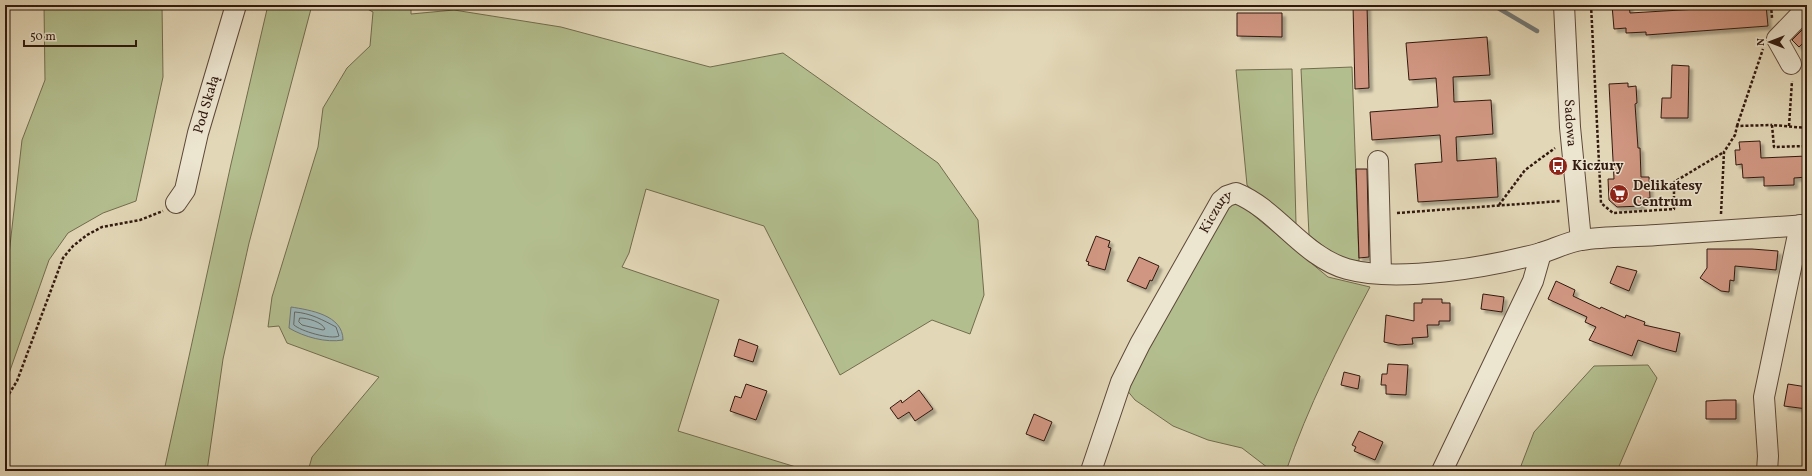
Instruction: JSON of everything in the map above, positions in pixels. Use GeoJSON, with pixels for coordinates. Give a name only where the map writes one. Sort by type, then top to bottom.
{"type":"FeatureCollection","features":[{"type":"Feature","properties":{"kind":"street","name":"Pod Skałą"},"geometry":{"type":"LineString","coordinates":[[176,203],[185,190],[198,134],[236,5]]}},
{"type":"Feature","properties":{"kind":"street","name":"Sadowa"},"geometry":{"type":"LineString","coordinates":[[1564,5],[1570,127],[1581,240]]}},
{"type":"Feature","properties":{"kind":"street"},"geometry":{"type":"LineString","coordinates":[[1791,64],[1777,39],[1807,8]]}},
{"type":"Feature","properties":{"kind":"street"},"geometry":{"type":"LineString","coordinates":[[1378,161],[1381,273]]}},
{"type":"Feature","properties":{"kind":"street","name":"Kiczury"},"geometry":{"type":"LineString","coordinates":[[1091,471],[1121,382],[1140,344],[1217,208],[1227,196],[1236,193],[1254,202],[1293,236],[1322,258],[1334,264],[1349,269],[1381,273],[1418,273],[1455,270],[1541,253],[1581,240],[1803,225]]}},
{"type":"Feature","properties":{"kind":"street"},"geometry":{"type":"LineString","coordinates":[[1767,471],[1768,456],[1764,397],[1803,225]]}},
{"type":"Feature","properties":{"kind":"street"},"geometry":{"type":"LineString","coordinates":[[1442,471],[1533,281],[1541,253]]}},
{"type":"Feature","properties":{"kind":"path"},"geometry":{"type":"LineString","coordinates":[[1591,5],[1601,203],[1613,213],[1674,210],[1674,182],[1724,152],[1735,135],[1764,45]]}},
{"type":"Feature","properties":{"kind":"path"},"geometry":{"type":"LineString","coordinates":[[1771,5],[1772,20]]}},
{"type":"Feature","properties":{"kind":"path"},"geometry":{"type":"LineString","coordinates":[[1789,126],[1792,71],[1791,64]]}},
{"type":"Feature","properties":{"kind":"path"},"geometry":{"type":"LineString","coordinates":[[1737,126],[1772,125],[1807,128]]}},
{"type":"Feature","properties":{"kind":"path"},"geometry":{"type":"LineString","coordinates":[[1772,125],[1774,147],[1807,146]]}},
{"type":"Feature","properties":{"kind":"path"},"geometry":{"type":"LineString","coordinates":[[1498,206],[1525,170],[1557,146]]}},
{"type":"Feature","properties":{"kind":"path"},"geometry":{"type":"LineString","coordinates":[[1720,231],[1724,152]]}},
{"type":"Feature","properties":{"kind":"path"},"geometry":{"type":"LineString","coordinates":[[1380,215],[1564,201]]}},
{"type":"Feature","properties":{"kind":"path"},"geometry":{"type":"LineString","coordinates":[[5,397],[9,394],[17,381],[63,258],[73,246],[87,235],[102,227],[140,220],[163,211],[176,203]]}},
{"type":"Feature","properties":{"kind":"green space"},"geometry":{"type":"Polygon","coordinates":[[[44,5],[162,5],[163,77],[136,201],[103,213],[68,233],[49,260],[7,379],[5,378],[5,295],[8,263],[22,140],[45,80],[44,5]]]}},
{"type":"Feature","properties":{"kind":"green space"},"geometry":{"type":"Polygon","coordinates":[[[268,5],[312,5],[249,243],[223,359],[207,471],[164,471],[231,164],[268,5]]]}},
{"type":"Feature","properties":{"kind":"green space"},"geometry":{"type":"Polygon","coordinates":[[[360,5],[411,5],[411,14],[454,10],[561,27],[710,67],[783,53],[938,163],[978,220],[984,295],[970,334],[932,320],[840,375],[764,226],[646,189],[629,253],[622,267],[719,300],[678,431],[809,471],[308,471],[312,457],[379,377],[287,343],[279,326],[268,327],[272,297],[318,147],[323,108],[347,68],[370,46],[373,12],[360,5]]]}},
{"type":"Feature","properties":{"kind":"green space"},"geometry":{"type":"Polygon","coordinates":[[[1352,67],[1359,261],[1340,259],[1309,235],[1301,69],[1352,67]]]}},
{"type":"Feature","properties":{"kind":"green space"},"geometry":{"type":"Polygon","coordinates":[[[1292,69],[1296,224],[1288,223],[1247,185],[1236,70],[1292,69]]]}},
{"type":"Feature","properties":{"kind":"green space"},"geometry":{"type":"Polygon","coordinates":[[[1231,201],[1240,204],[1328,277],[1370,287],[1324,378],[1286,471],[1272,471],[1242,448],[1208,440],[1173,426],[1135,400],[1126,389],[1231,201]]]}},
{"type":"Feature","properties":{"kind":"green space"},"geometry":{"type":"Polygon","coordinates":[[[1648,365],[1657,378],[1617,471],[1519,471],[1534,432],[1594,366],[1648,365]]]}},
{"type":"Feature","properties":{"kind":"water"},"geometry":{"type":"Polygon","coordinates":[[[291,307],[316,312],[332,319],[342,332],[343,340],[322,340],[301,334],[289,328],[291,307]]]}},
{"type":"Feature","properties":{"kind":"building"},"geometry":{"type":"Polygon","coordinates":[[[1353,5],[1367,5],[1369,88],[1355,89],[1353,5]]]}},
{"type":"Feature","properties":{"kind":"building"},"geometry":{"type":"Polygon","coordinates":[[[1612,5],[1629,5],[1630,13],[1766,5],[1768,26],[1646,35],[1646,32],[1626,33],[1626,28],[1614,29],[1612,5]]]}},
{"type":"Feature","properties":{"kind":"building"},"geometry":{"type":"Polygon","coordinates":[[[1237,13],[1282,13],[1282,37],[1237,36],[1237,13]]]}},
{"type":"Feature","properties":{"kind":"building"},"geometry":{"type":"Polygon","coordinates":[[[1807,25],[1807,39],[1799,47],[1792,40],[1807,25]]]}},
{"type":"Feature","properties":{"kind":"building"},"geometry":{"type":"Polygon","coordinates":[[[1487,37],[1490,75],[1453,77],[1454,102],[1491,100],[1493,134],[1456,137],[1457,161],[1496,158],[1498,197],[1418,202],[1415,164],[1442,162],[1440,135],[1372,140],[1370,112],[1438,107],[1436,78],[1409,80],[1406,43],[1487,37]]]}},
{"type":"Feature","properties":{"kind":"building"},"geometry":{"type":"Polygon","coordinates":[[[1672,65],[1689,66],[1688,118],[1661,118],[1662,98],[1671,98],[1672,65]]]}},
{"type":"Feature","properties":{"kind":"building"},"geometry":{"type":"Polygon","coordinates":[[[1628,83],[1628,87],[1636,86],[1637,103],[1635,104],[1638,148],[1640,148],[1641,177],[1649,177],[1650,198],[1641,199],[1642,206],[1617,207],[1609,200],[1608,179],[1614,179],[1609,84],[1628,83]]]}},
{"type":"Feature","properties":{"kind":"building"},"geometry":{"type":"Polygon","coordinates":[[[1760,141],[1761,158],[1807,156],[1807,177],[1794,178],[1794,185],[1764,186],[1764,177],[1743,178],[1742,164],[1736,165],[1735,150],[1740,150],[1739,142],[1760,141]]]}},
{"type":"Feature","properties":{"kind":"building"},"geometry":{"type":"Polygon","coordinates":[[[1356,169],[1367,169],[1369,257],[1359,258],[1356,169]]]}},
{"type":"Feature","properties":{"kind":"building"},"geometry":{"type":"Polygon","coordinates":[[[1096,236],[1110,241],[1108,247],[1111,248],[1105,270],[1088,265],[1089,262],[1086,261],[1096,236]]]}},
{"type":"Feature","properties":{"kind":"building"},"geometry":{"type":"Polygon","coordinates":[[[1707,249],[1752,249],[1778,251],[1776,270],[1735,266],[1734,281],[1730,280],[1729,292],[1721,291],[1700,278],[1707,268],[1707,249]]]}},
{"type":"Feature","properties":{"kind":"building"},"geometry":{"type":"Polygon","coordinates":[[[1139,257],[1159,266],[1152,281],[1150,280],[1146,289],[1127,281],[1139,257]]]}},
{"type":"Feature","properties":{"kind":"building"},"geometry":{"type":"Polygon","coordinates":[[[1617,266],[1637,271],[1629,291],[1610,283],[1617,266]]]}},
{"type":"Feature","properties":{"kind":"building"},"geometry":{"type":"Polygon","coordinates":[[[1556,281],[1575,290],[1573,296],[1600,309],[1601,307],[1625,318],[1626,315],[1645,322],[1644,325],[1680,333],[1676,352],[1638,340],[1632,356],[1589,340],[1596,327],[1585,322],[1587,317],[1548,299],[1556,281]]]}},
{"type":"Feature","properties":{"kind":"building"},"geometry":{"type":"Polygon","coordinates":[[[1483,294],[1504,297],[1502,312],[1481,309],[1483,294]]]}},
{"type":"Feature","properties":{"kind":"building"},"geometry":{"type":"Polygon","coordinates":[[[1422,299],[1442,299],[1442,303],[1450,303],[1450,321],[1439,321],[1439,325],[1427,325],[1428,337],[1412,338],[1413,344],[1398,345],[1384,342],[1386,315],[1414,321],[1414,303],[1422,303],[1422,299]]]}},
{"type":"Feature","properties":{"kind":"building"},"geometry":{"type":"Polygon","coordinates":[[[739,339],[758,346],[753,362],[734,356],[739,339]]]}},
{"type":"Feature","properties":{"kind":"building"},"geometry":{"type":"Polygon","coordinates":[[[1388,364],[1408,365],[1406,395],[1386,394],[1386,385],[1381,385],[1382,374],[1387,374],[1388,364]]]}},
{"type":"Feature","properties":{"kind":"building"},"geometry":{"type":"Polygon","coordinates":[[[1344,372],[1360,376],[1358,389],[1341,385],[1344,372]]]}},
{"type":"Feature","properties":{"kind":"building"},"geometry":{"type":"Polygon","coordinates":[[[746,384],[767,391],[756,420],[730,411],[735,396],[741,398],[746,384]]]}},
{"type":"Feature","properties":{"kind":"building"},"geometry":{"type":"Polygon","coordinates":[[[1788,384],[1807,387],[1807,409],[1784,406],[1788,384]]]}},
{"type":"Feature","properties":{"kind":"building"},"geometry":{"type":"Polygon","coordinates":[[[919,390],[933,409],[915,421],[909,412],[898,419],[890,408],[901,400],[902,403],[919,390]]]}},
{"type":"Feature","properties":{"kind":"building"},"geometry":{"type":"Polygon","coordinates":[[[1736,400],[1736,419],[1706,419],[1706,401],[1736,400]]]}},
{"type":"Feature","properties":{"kind":"building"},"geometry":{"type":"Polygon","coordinates":[[[1034,414],[1052,422],[1044,441],[1026,434],[1034,414]]]}},
{"type":"Feature","properties":{"kind":"building"},"geometry":{"type":"Polygon","coordinates":[[[1359,431],[1383,442],[1375,460],[1354,451],[1356,447],[1352,445],[1359,431]]]}},
{"type":"Feature","properties":{"kind":"waterway"},"geometry":{"type":"LineString","coordinates":[[1493,5],[1537,31]]}},
{"type":"Feature","properties":{"kind":"place","name":"Kiczury"},"geometry":{"type":"Point","coordinates":[1558,166]}},
{"type":"Feature","properties":{"kind":"place","name":"Delikatesy Centrum"},"geometry":{"type":"Point","coordinates":[1619,194]}}]}
